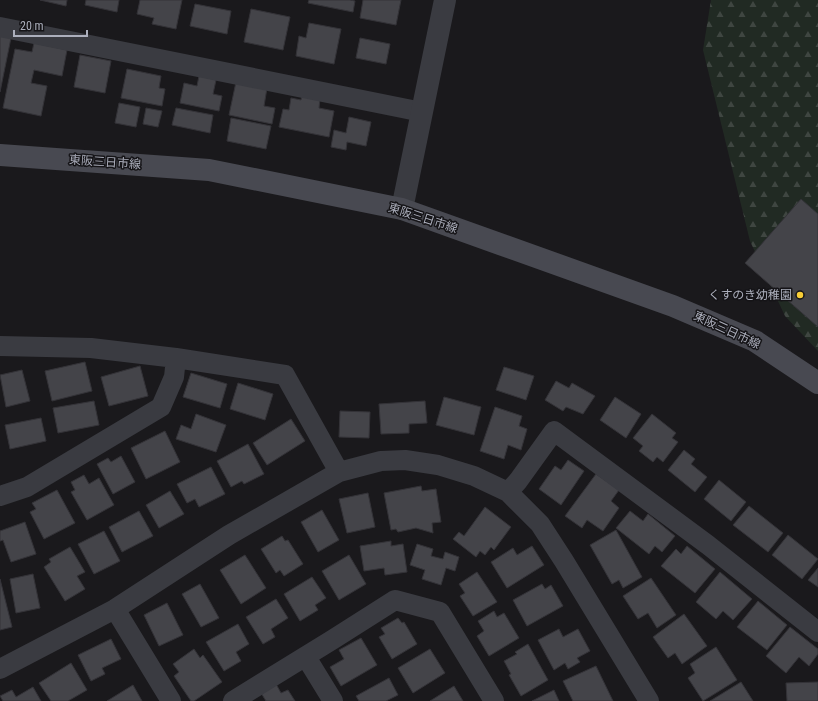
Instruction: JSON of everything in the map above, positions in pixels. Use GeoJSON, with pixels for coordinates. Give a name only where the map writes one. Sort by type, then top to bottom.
{"type":"FeatureCollection","features":[{"type":"Feature","properties":{"kind":"main road","name":"東阪三日市線"},"geometry":{"type":"LineString","coordinates":[[0,155],[209,170],[402,209],[673,306],[755,341],[818,383]]}},
{"type":"Feature","properties":{"kind":"street"},"geometry":{"type":"LineString","coordinates":[[402,209],[445,0]]}},
{"type":"Feature","properties":{"kind":"street"},"geometry":{"type":"LineString","coordinates":[[0,27],[422,112]]}},
{"type":"Feature","properties":{"kind":"street"},"geometry":{"type":"LineString","coordinates":[[0,346],[91,348],[176,358],[285,375],[339,472]]}},
{"type":"Feature","properties":{"kind":"street"},"geometry":{"type":"LineString","coordinates":[[0,496],[27,487],[161,407],[174,377],[176,358]]}},
{"type":"Feature","properties":{"kind":"street"},"geometry":{"type":"LineString","coordinates":[[508,492],[518,482],[554,431],[708,545],[818,632]]}},
{"type":"Feature","properties":{"kind":"street"},"geometry":{"type":"LineString","coordinates":[[0,669],[115,609],[229,535],[339,472],[381,461],[405,460],[438,464],[474,476],[508,492],[540,524],[564,560],[649,701]]}},
{"type":"Feature","properties":{"kind":"street"},"geometry":{"type":"LineString","coordinates":[[233,701],[306,657],[395,600],[440,612],[494,701]]}},
{"type":"Feature","properties":{"kind":"street"},"geometry":{"type":"LineString","coordinates":[[115,609],[171,701]]}},
{"type":"Feature","properties":{"kind":"street"},"geometry":{"type":"LineString","coordinates":[[306,657],[333,701]]}},
{"type":"Feature","properties":{"kind":"green space"},"geometry":{"type":"Polygon","coordinates":[[[711,0],[818,0],[818,351],[785,316],[750,241],[703,50],[711,0]]]}},
{"type":"Feature","properties":{"kind":"building"},"geometry":{"type":"Polygon","coordinates":[[[40,0],[67,0],[66,6],[40,0]]]}},
{"type":"Feature","properties":{"kind":"building"},"geometry":{"type":"Polygon","coordinates":[[[86,0],[119,0],[117,12],[85,5],[86,0]]]}},
{"type":"Feature","properties":{"kind":"building"},"geometry":{"type":"Polygon","coordinates":[[[140,0],[182,0],[176,29],[152,24],[154,18],[137,14],[140,0]]]}},
{"type":"Feature","properties":{"kind":"building"},"geometry":{"type":"Polygon","coordinates":[[[309,0],[355,1],[353,12],[308,3],[309,0]]]}},
{"type":"Feature","properties":{"kind":"building"},"geometry":{"type":"Polygon","coordinates":[[[363,0],[401,0],[396,25],[360,18],[363,0]]]}},
{"type":"Feature","properties":{"kind":"building"},"geometry":{"type":"Polygon","coordinates":[[[195,4],[231,11],[227,34],[190,26],[195,4]]]}},
{"type":"Feature","properties":{"kind":"building"},"geometry":{"type":"Polygon","coordinates":[[[251,9],[290,17],[283,50],[244,42],[251,9]]]}},
{"type":"Feature","properties":{"kind":"building"},"geometry":{"type":"Polygon","coordinates":[[[309,23],[341,29],[334,64],[296,56],[299,36],[306,38],[309,23]]]}},
{"type":"Feature","properties":{"kind":"building"},"geometry":{"type":"Polygon","coordinates":[[[0,36],[11,38],[0,92],[0,36]]]}},
{"type":"Feature","properties":{"kind":"building"},"geometry":{"type":"Polygon","coordinates":[[[360,38],[390,44],[386,64],[356,58],[360,38]]]}},
{"type":"Feature","properties":{"kind":"building"},"geometry":{"type":"Polygon","coordinates":[[[34,43],[67,50],[62,76],[34,70],[31,83],[47,86],[41,116],[3,108],[15,49],[32,52],[34,43]]]}},
{"type":"Feature","properties":{"kind":"building"},"geometry":{"type":"Polygon","coordinates":[[[80,55],[111,61],[105,93],[74,87],[80,55]]]}},
{"type":"Feature","properties":{"kind":"building"},"geometry":{"type":"Polygon","coordinates":[[[127,69],[161,76],[159,88],[165,89],[162,106],[121,98],[127,69]]]}},
{"type":"Feature","properties":{"kind":"building"},"geometry":{"type":"Polygon","coordinates":[[[199,76],[216,80],[213,94],[222,96],[219,111],[180,103],[184,83],[197,86],[199,76]]]}},
{"type":"Feature","properties":{"kind":"building"},"geometry":{"type":"Polygon","coordinates":[[[236,82],[267,88],[264,106],[275,108],[272,124],[229,115],[236,82]]]}},
{"type":"Feature","properties":{"kind":"building"},"geometry":{"type":"Polygon","coordinates":[[[302,95],[320,98],[319,108],[334,111],[329,137],[279,127],[283,109],[289,110],[291,98],[301,100],[302,95]]]}},
{"type":"Feature","properties":{"kind":"building"},"geometry":{"type":"Polygon","coordinates":[[[119,103],[140,107],[136,127],[115,123],[119,103]]]}},
{"type":"Feature","properties":{"kind":"building"},"geometry":{"type":"Polygon","coordinates":[[[146,108],[162,111],[158,127],[143,124],[146,108]]]}},
{"type":"Feature","properties":{"kind":"building"},"geometry":{"type":"Polygon","coordinates":[[[176,108],[213,115],[210,133],[172,125],[176,108]]]}},
{"type":"Feature","properties":{"kind":"building"},"geometry":{"type":"Polygon","coordinates":[[[349,117],[371,122],[366,146],[347,142],[346,150],[331,147],[334,130],[346,133],[349,117]]]}},
{"type":"Feature","properties":{"kind":"building"},"geometry":{"type":"Polygon","coordinates":[[[231,118],[271,126],[266,149],[227,141],[231,118]]]}},
{"type":"Feature","properties":{"kind":"building","name":"くすのき幼稚園"},"geometry":{"type":"Polygon","coordinates":[[[801,199],[818,214],[818,327],[745,263],[801,199]]]}},
{"type":"Feature","properties":{"kind":"building"},"geometry":{"type":"Polygon","coordinates":[[[85,362],[92,391],[52,401],[45,371],[85,362]]]}},
{"type":"Feature","properties":{"kind":"building"},"geometry":{"type":"Polygon","coordinates":[[[140,366],[148,396],[109,406],[101,377],[140,366]]]}},
{"type":"Feature","properties":{"kind":"building"},"geometry":{"type":"Polygon","coordinates":[[[504,367],[534,376],[526,400],[496,390],[504,367]]]}},
{"type":"Feature","properties":{"kind":"building"},"geometry":{"type":"Polygon","coordinates":[[[22,370],[30,401],[6,407],[0,375],[22,370]]]}},
{"type":"Feature","properties":{"kind":"building"},"geometry":{"type":"Polygon","coordinates":[[[191,373],[227,384],[220,408],[183,397],[191,373]]]}},
{"type":"Feature","properties":{"kind":"building"},"geometry":{"type":"Polygon","coordinates":[[[556,381],[569,388],[572,383],[595,396],[583,414],[566,407],[563,411],[545,400],[556,381]]]}},
{"type":"Feature","properties":{"kind":"building"},"geometry":{"type":"Polygon","coordinates":[[[238,383],[273,394],[265,420],[230,409],[238,383]]]}},
{"type":"Feature","properties":{"kind":"building"},"geometry":{"type":"Polygon","coordinates":[[[444,397],[481,407],[474,435],[436,425],[444,397]]]}},
{"type":"Feature","properties":{"kind":"building"},"geometry":{"type":"Polygon","coordinates":[[[615,397],[641,414],[626,438],[600,420],[615,397]]]}},
{"type":"Feature","properties":{"kind":"building"},"geometry":{"type":"Polygon","coordinates":[[[94,401],[99,425],[58,433],[53,408],[94,401]]]}},
{"type":"Feature","properties":{"kind":"building"},"geometry":{"type":"Polygon","coordinates":[[[425,401],[427,423],[409,424],[409,433],[381,434],[379,404],[425,401]]]}},
{"type":"Feature","properties":{"kind":"building"},"geometry":{"type":"Polygon","coordinates":[[[495,407],[522,416],[519,426],[527,429],[521,450],[508,445],[504,459],[480,451],[495,407]]]}},
{"type":"Feature","properties":{"kind":"building"},"geometry":{"type":"Polygon","coordinates":[[[340,411],[370,412],[369,438],[339,437],[340,411]]]}},
{"type":"Feature","properties":{"kind":"building"},"geometry":{"type":"Polygon","coordinates":[[[196,414],[226,425],[216,452],[176,439],[181,425],[191,429],[196,414]]]}},
{"type":"Feature","properties":{"kind":"building"},"geometry":{"type":"Polygon","coordinates":[[[652,414],[676,433],[672,438],[678,442],[663,462],[657,457],[653,462],[639,451],[643,446],[633,438],[652,414]]]}},
{"type":"Feature","properties":{"kind":"building"},"geometry":{"type":"Polygon","coordinates":[[[41,418],[46,441],[10,449],[5,425],[41,418]]]}},
{"type":"Feature","properties":{"kind":"building"},"geometry":{"type":"Polygon","coordinates":[[[291,419],[305,441],[267,465],[253,443],[291,419]]]}},
{"type":"Feature","properties":{"kind":"building"},"geometry":{"type":"Polygon","coordinates":[[[165,431],[180,462],[146,479],[131,448],[165,431]]]}},
{"type":"Feature","properties":{"kind":"building"},"geometry":{"type":"Polygon","coordinates":[[[248,444],[264,474],[244,484],[242,481],[231,487],[217,461],[248,444]]]}},
{"type":"Feature","properties":{"kind":"building"},"geometry":{"type":"Polygon","coordinates":[[[684,450],[695,459],[691,464],[707,477],[695,492],[668,470],[684,450]]]}},
{"type":"Feature","properties":{"kind":"building"},"geometry":{"type":"Polygon","coordinates":[[[121,456],[135,482],[113,494],[97,464],[108,458],[111,462],[121,456]]]}},
{"type":"Feature","properties":{"kind":"building"},"geometry":{"type":"Polygon","coordinates":[[[568,460],[584,471],[561,505],[539,489],[555,466],[561,470],[568,460]]]}},
{"type":"Feature","properties":{"kind":"building"},"geometry":{"type":"Polygon","coordinates":[[[211,467],[225,494],[199,507],[195,499],[187,503],[177,484],[211,467]]]}},
{"type":"Feature","properties":{"kind":"building"},"geometry":{"type":"Polygon","coordinates":[[[596,474],[619,490],[611,501],[619,508],[603,531],[587,520],[582,528],[565,516],[596,474]]]}},
{"type":"Feature","properties":{"kind":"building"},"geometry":{"type":"Polygon","coordinates":[[[84,475],[89,484],[99,478],[114,505],[87,520],[71,492],[75,490],[71,482],[84,475]]]}},
{"type":"Feature","properties":{"kind":"building"},"geometry":{"type":"Polygon","coordinates":[[[719,480],[746,502],[731,521],[704,499],[719,480]]]}},
{"type":"Feature","properties":{"kind":"building"},"geometry":{"type":"Polygon","coordinates":[[[421,486],[422,491],[436,489],[441,522],[432,523],[433,533],[416,528],[398,532],[396,529],[391,530],[384,493],[421,486]]]}},
{"type":"Feature","properties":{"kind":"building"},"geometry":{"type":"Polygon","coordinates":[[[57,490],[75,523],[44,539],[30,512],[36,509],[32,503],[57,490]]]}},
{"type":"Feature","properties":{"kind":"building"},"geometry":{"type":"Polygon","coordinates":[[[170,491],[184,514],[159,528],[146,505],[170,491]]]}},
{"type":"Feature","properties":{"kind":"building"},"geometry":{"type":"Polygon","coordinates":[[[368,493],[375,527],[347,533],[339,499],[368,493]]]}},
{"type":"Feature","properties":{"kind":"building"},"geometry":{"type":"Polygon","coordinates":[[[749,506],[783,533],[768,552],[733,525],[749,506]]]}},
{"type":"Feature","properties":{"kind":"building"},"geometry":{"type":"Polygon","coordinates":[[[485,507],[511,527],[494,550],[491,547],[485,555],[480,551],[476,557],[453,539],[459,532],[464,536],[485,507]]]}},
{"type":"Feature","properties":{"kind":"building"},"geometry":{"type":"Polygon","coordinates":[[[322,510],[339,540],[318,552],[301,522],[322,510]]]}},
{"type":"Feature","properties":{"kind":"building"},"geometry":{"type":"Polygon","coordinates":[[[139,511],[153,536],[122,552],[109,527],[139,511]]]}},
{"type":"Feature","properties":{"kind":"building"},"geometry":{"type":"Polygon","coordinates":[[[630,511],[643,521],[648,514],[675,536],[662,552],[655,546],[649,554],[616,528],[630,511]]]}},
{"type":"Feature","properties":{"kind":"building"},"geometry":{"type":"Polygon","coordinates":[[[25,522],[36,554],[11,562],[3,540],[0,541],[0,531],[25,522]]]}},
{"type":"Feature","properties":{"kind":"building"},"geometry":{"type":"Polygon","coordinates":[[[616,530],[642,577],[623,588],[619,580],[612,584],[590,545],[616,530]]]}},
{"type":"Feature","properties":{"kind":"building"},"geometry":{"type":"Polygon","coordinates":[[[104,531],[120,561],[94,574],[78,544],[104,531]]]}},
{"type":"Feature","properties":{"kind":"building"},"geometry":{"type":"Polygon","coordinates":[[[788,535],[818,559],[802,579],[772,555],[788,535]]]}},
{"type":"Feature","properties":{"kind":"building"},"geometry":{"type":"Polygon","coordinates":[[[282,536],[285,541],[288,540],[303,564],[284,576],[280,570],[276,573],[261,549],[282,536]]]}},
{"type":"Feature","properties":{"kind":"building"},"geometry":{"type":"Polygon","coordinates":[[[391,541],[391,546],[403,544],[407,572],[385,575],[384,568],[364,571],[360,546],[391,541]]]}},
{"type":"Feature","properties":{"kind":"building"},"geometry":{"type":"Polygon","coordinates":[[[417,544],[433,549],[431,556],[443,559],[445,552],[459,557],[455,571],[446,568],[441,585],[422,579],[425,570],[410,565],[417,544]]]}},
{"type":"Feature","properties":{"kind":"building"},"geometry":{"type":"Polygon","coordinates":[[[532,546],[544,565],[507,588],[491,562],[513,548],[517,555],[532,546]]]}},
{"type":"Feature","properties":{"kind":"building"},"geometry":{"type":"Polygon","coordinates":[[[687,546],[715,569],[695,593],[661,566],[676,549],[681,554],[687,546]]]}},
{"type":"Feature","properties":{"kind":"building"},"geometry":{"type":"Polygon","coordinates":[[[70,547],[85,572],[77,576],[85,589],[65,601],[44,567],[51,562],[49,559],[70,547]]]}},
{"type":"Feature","properties":{"kind":"building"},"geometry":{"type":"Polygon","coordinates":[[[245,555],[266,588],[241,604],[220,570],[245,555]]]}},
{"type":"Feature","properties":{"kind":"building"},"geometry":{"type":"Polygon","coordinates":[[[349,555],[366,584],[339,600],[322,571],[349,555]]]}},
{"type":"Feature","properties":{"kind":"building"},"geometry":{"type":"Polygon","coordinates":[[[818,568],[818,587],[808,580],[818,568]]]}},
{"type":"Feature","properties":{"kind":"building"},"geometry":{"type":"Polygon","coordinates":[[[477,572],[497,602],[473,616],[460,596],[465,593],[459,584],[477,572]]]}},
{"type":"Feature","properties":{"kind":"building"},"geometry":{"type":"Polygon","coordinates":[[[720,572],[752,599],[733,620],[723,611],[716,619],[696,602],[720,572]]]}},
{"type":"Feature","properties":{"kind":"building"},"geometry":{"type":"Polygon","coordinates":[[[33,574],[40,608],[16,613],[10,579],[33,574]]]}},
{"type":"Feature","properties":{"kind":"building"},"geometry":{"type":"Polygon","coordinates":[[[312,577],[326,598],[315,605],[318,610],[300,621],[284,594],[312,577]]]}},
{"type":"Feature","properties":{"kind":"building"},"geometry":{"type":"Polygon","coordinates":[[[651,578],[676,615],[657,628],[648,613],[638,619],[623,596],[651,578]]]}},
{"type":"Feature","properties":{"kind":"building"},"geometry":{"type":"Polygon","coordinates":[[[0,579],[12,627],[0,630],[0,579]]]}},
{"type":"Feature","properties":{"kind":"building"},"geometry":{"type":"Polygon","coordinates":[[[200,584],[219,618],[201,627],[182,594],[200,584]]]}},
{"type":"Feature","properties":{"kind":"building"},"geometry":{"type":"Polygon","coordinates":[[[542,584],[545,589],[551,585],[563,606],[527,626],[513,600],[542,584]]]}},
{"type":"Feature","properties":{"kind":"building"},"geometry":{"type":"Polygon","coordinates":[[[276,599],[288,618],[271,629],[275,637],[263,644],[246,617],[276,599]]]}},
{"type":"Feature","properties":{"kind":"building"},"geometry":{"type":"Polygon","coordinates":[[[758,601],[787,625],[767,650],[737,627],[758,601]]]}},
{"type":"Feature","properties":{"kind":"building"},"geometry":{"type":"Polygon","coordinates":[[[167,603],[183,635],[159,646],[144,615],[167,603]]]}},
{"type":"Feature","properties":{"kind":"building"},"geometry":{"type":"Polygon","coordinates":[[[494,611],[497,617],[504,613],[519,638],[489,656],[477,636],[484,631],[478,621],[494,611]]]}},
{"type":"Feature","properties":{"kind":"building"},"geometry":{"type":"Polygon","coordinates":[[[684,614],[707,646],[682,664],[675,653],[668,658],[653,637],[684,614]]]}},
{"type":"Feature","properties":{"kind":"building"},"geometry":{"type":"Polygon","coordinates":[[[398,618],[402,623],[404,622],[417,644],[392,659],[379,637],[385,634],[381,628],[398,618]]]}},
{"type":"Feature","properties":{"kind":"building"},"geometry":{"type":"Polygon","coordinates":[[[238,624],[249,644],[236,652],[241,661],[224,671],[206,642],[238,624]]]}},
{"type":"Feature","properties":{"kind":"building"},"geometry":{"type":"Polygon","coordinates":[[[790,627],[818,649],[818,654],[809,666],[799,657],[786,673],[766,656],[790,627]]]}},
{"type":"Feature","properties":{"kind":"building"},"geometry":{"type":"Polygon","coordinates":[[[559,629],[563,637],[578,629],[590,651],[577,658],[580,662],[568,669],[565,663],[554,670],[538,640],[559,629]]]}},
{"type":"Feature","properties":{"kind":"building"},"geometry":{"type":"Polygon","coordinates":[[[361,638],[377,665],[341,686],[330,667],[344,659],[339,650],[361,638]]]}},
{"type":"Feature","properties":{"kind":"building"},"geometry":{"type":"Polygon","coordinates":[[[111,639],[121,659],[102,668],[105,674],[91,681],[78,655],[111,639]]]}},
{"type":"Feature","properties":{"kind":"building"},"geometry":{"type":"Polygon","coordinates":[[[528,644],[548,680],[521,696],[509,675],[511,674],[504,661],[517,654],[515,652],[528,644]]]}},
{"type":"Feature","properties":{"kind":"building"},"geometry":{"type":"Polygon","coordinates":[[[716,647],[737,680],[703,701],[688,678],[695,673],[690,664],[716,647]]]}},
{"type":"Feature","properties":{"kind":"building"},"geometry":{"type":"Polygon","coordinates":[[[194,649],[200,658],[203,655],[222,682],[194,701],[191,701],[174,676],[179,672],[173,664],[194,649]]]}},
{"type":"Feature","properties":{"kind":"building"},"geometry":{"type":"Polygon","coordinates":[[[430,649],[445,673],[413,693],[398,668],[430,649]]]}},
{"type":"Feature","properties":{"kind":"building"},"geometry":{"type":"Polygon","coordinates":[[[71,663],[87,690],[68,701],[51,701],[39,683],[71,663]]]}},
{"type":"Feature","properties":{"kind":"building"},"geometry":{"type":"Polygon","coordinates":[[[596,666],[613,701],[573,701],[563,681],[596,666]]]}},
{"type":"Feature","properties":{"kind":"building"},"geometry":{"type":"Polygon","coordinates":[[[389,678],[398,695],[386,701],[359,701],[356,696],[389,678]]]}},
{"type":"Feature","properties":{"kind":"building"},"geometry":{"type":"Polygon","coordinates":[[[741,682],[753,701],[710,701],[741,682]]]}},
{"type":"Feature","properties":{"kind":"building"},"geometry":{"type":"Polygon","coordinates":[[[818,682],[818,701],[787,701],[786,683],[818,682]]]}},
{"type":"Feature","properties":{"kind":"building"},"geometry":{"type":"Polygon","coordinates":[[[276,684],[281,693],[288,690],[295,701],[266,701],[261,693],[276,684]]]}},
{"type":"Feature","properties":{"kind":"building"},"geometry":{"type":"Polygon","coordinates":[[[133,685],[142,701],[107,701],[133,685]]]}},
{"type":"Feature","properties":{"kind":"building"},"geometry":{"type":"Polygon","coordinates":[[[454,686],[463,701],[430,701],[454,686]]]}},
{"type":"Feature","properties":{"kind":"building"},"geometry":{"type":"Polygon","coordinates":[[[33,687],[41,701],[3,701],[0,696],[12,690],[16,697],[33,687]]]}},
{"type":"Feature","properties":{"kind":"building"},"geometry":{"type":"Polygon","coordinates":[[[554,690],[559,701],[532,701],[554,690]]]}},
{"type":"Feature","properties":{"kind":"place","name":"くすのき幼稚園"},"geometry":{"type":"Point","coordinates":[800,295]}}]}
